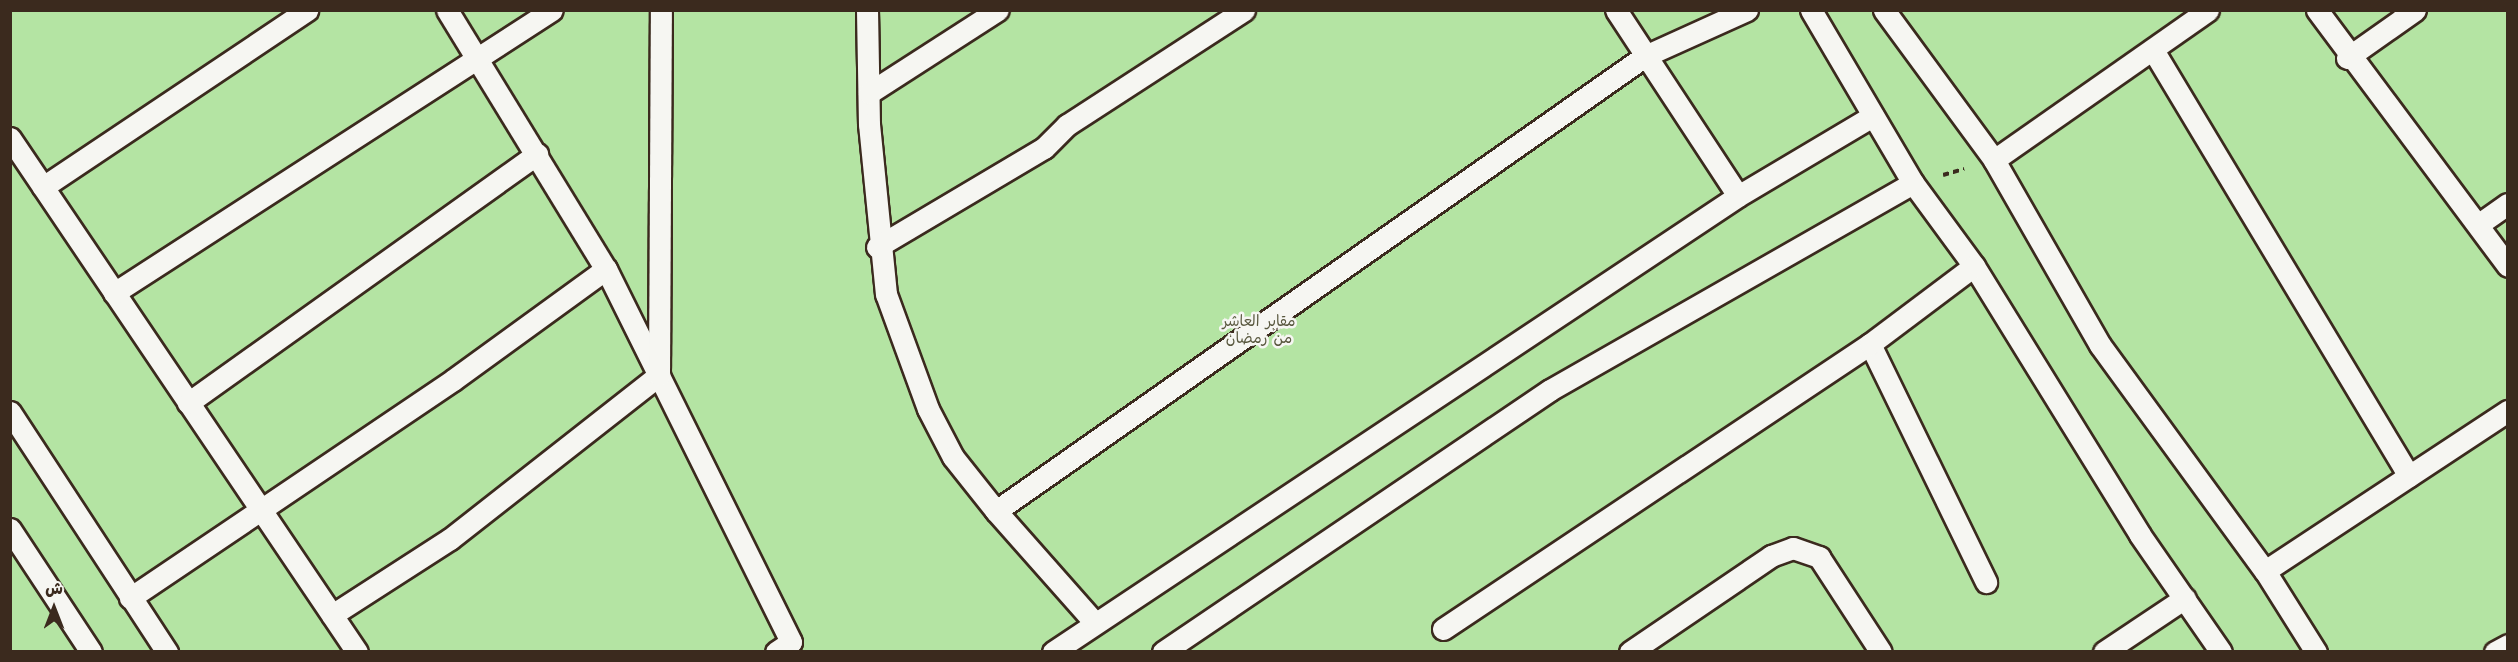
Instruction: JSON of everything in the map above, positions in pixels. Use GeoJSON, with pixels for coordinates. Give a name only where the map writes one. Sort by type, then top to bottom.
{"type":"FeatureCollection","features":[{"type":"Feature","properties":{"kind":"lane"},"geometry":{"type":"LineString","coordinates":[[43,187],[307,10]]}},
{"type":"Feature","properties":{"kind":"lane"},"geometry":{"type":"LineString","coordinates":[[447,10],[478,57],[606,269],[659,375],[788,648]]}},
{"type":"Feature","properties":{"kind":"lane"},"geometry":{"type":"LineString","coordinates":[[114,293],[552,10]]}},
{"type":"Feature","properties":{"kind":"lane"},"geometry":{"type":"LineString","coordinates":[[659,375],[661,10]]}},
{"type":"Feature","properties":{"kind":"lane"},"geometry":{"type":"LineString","coordinates":[[867,10],[868,93],[878,247],[886,294],[928,409],[952,457],[996,511],[1095,623]]}},
{"type":"Feature","properties":{"kind":"lane"},"geometry":{"type":"LineString","coordinates":[[868,93],[998,10]]}},
{"type":"Feature","properties":{"kind":"lane"},"geometry":{"type":"LineString","coordinates":[[878,247],[1044,148],[1067,125],[1244,10]]}},
{"type":"Feature","properties":{"kind":"lane"},"geometry":{"type":"LineString","coordinates":[[1616,10],[1738,196]]}},
{"type":"Feature","properties":{"kind":"lane"},"geometry":{"type":"LineString","coordinates":[[996,511],[1645,56],[1747,10]]}},
{"type":"Feature","properties":{"kind":"lane"},"geometry":{"type":"LineString","coordinates":[[1811,10],[1913,183],[1974,266],[2140,535],[2221,651]]}},
{"type":"Feature","properties":{"kind":"lane"},"geometry":{"type":"LineString","coordinates":[[1994,160],[2208,10]]}},
{"type":"Feature","properties":{"kind":"lane"},"geometry":{"type":"LineString","coordinates":[[2317,10],[2347,58],[2479,224],[2508,266]]}},
{"type":"Feature","properties":{"kind":"lane"},"geometry":{"type":"LineString","coordinates":[[2347,58],[2415,10]]}},
{"type":"Feature","properties":{"kind":"lane"},"geometry":{"type":"LineString","coordinates":[[1892,14],[1994,160],[2100,345],[2265,571],[2316,651]]}},
{"type":"Feature","properties":{"kind":"lane"},"geometry":{"type":"LineString","coordinates":[[2153,50],[2409,476]]}},
{"type":"Feature","properties":{"kind":"lane"},"geometry":{"type":"LineString","coordinates":[[1053,651],[1738,196],[1873,116]]}},
{"type":"Feature","properties":{"kind":"lane"},"geometry":{"type":"LineString","coordinates":[[10,138],[357,651]]}},
{"type":"Feature","properties":{"kind":"lane"},"geometry":{"type":"LineString","coordinates":[[188,403],[537,154]]}},
{"type":"Feature","properties":{"kind":"lane"},"geometry":{"type":"LineString","coordinates":[[1163,651],[1550,390],[1913,183]]}},
{"type":"Feature","properties":{"kind":"lane"},"geometry":{"type":"LineString","coordinates":[[2479,224],[2508,204]]}},
{"type":"Feature","properties":{"kind":"lane"},"geometry":{"type":"LineString","coordinates":[[1443,629],[1870,344],[1974,266]]}},
{"type":"Feature","properties":{"kind":"lane"},"geometry":{"type":"LineString","coordinates":[[130,598],[262,510],[606,269]]}},
{"type":"Feature","properties":{"kind":"lane"},"geometry":{"type":"LineString","coordinates":[[1870,344],[1986,582]]}},
{"type":"Feature","properties":{"kind":"lane"},"geometry":{"type":"LineString","coordinates":[[332,615],[450,539],[659,375]]}},
{"type":"Feature","properties":{"kind":"lane"},"geometry":{"type":"LineString","coordinates":[[2265,571],[2508,411]]}},
{"type":"Feature","properties":{"kind":"lane"},"geometry":{"type":"LineString","coordinates":[[10,412],[130,598],[167,651]]}},
{"type":"Feature","properties":{"kind":"lane"},"geometry":{"type":"LineString","coordinates":[[10,529],[84,649]]}},
{"type":"Feature","properties":{"kind":"lane"},"geometry":{"type":"LineString","coordinates":[[1630,651],[1771,556],[1793,548],[1819,557],[1881,651]]}},
{"type":"Feature","properties":{"kind":"lane"},"geometry":{"type":"LineString","coordinates":[[2104,651],[2185,598]]}},
{"type":"Feature","properties":{"kind":"lane"},"geometry":{"type":"LineString","coordinates":[[2495,651],[2508,645]]}},
{"type":"Feature","properties":{"kind":"path"},"geometry":{"type":"LineString","coordinates":[[1913,183],[1994,160]]}},
{"type":"Feature","properties":{"kind":"green space","name":"مقابر العاشر من رمضان"},"geometry":{"type":"Polygon","coordinates":[[[11,11],[2507,11],[2507,651],[11,651],[11,11]]]}}]}
